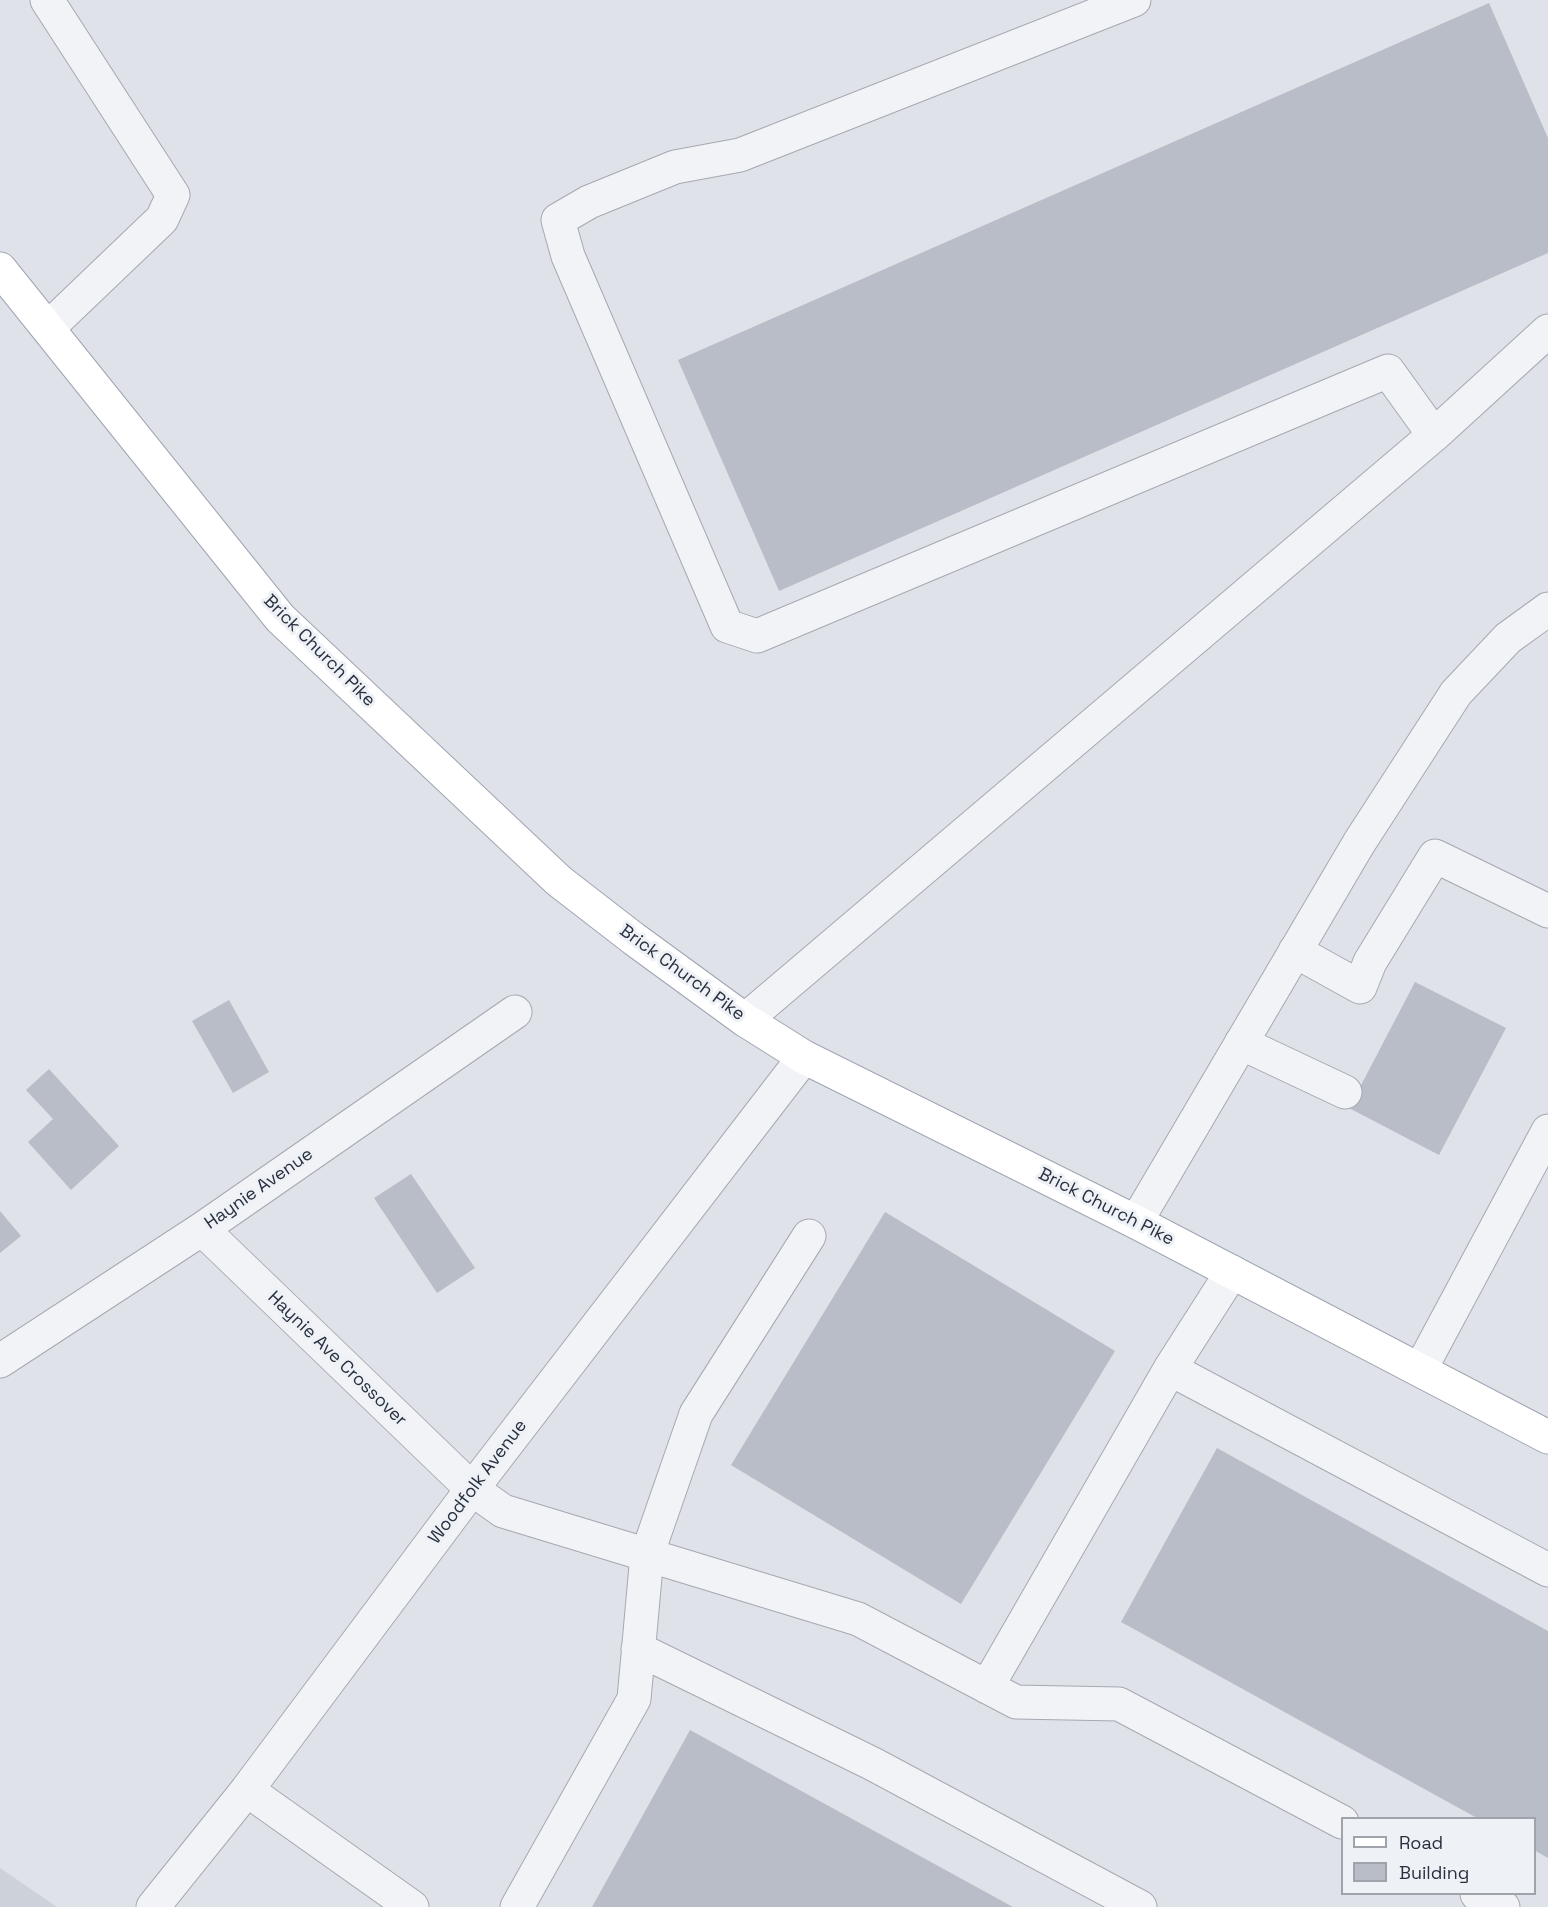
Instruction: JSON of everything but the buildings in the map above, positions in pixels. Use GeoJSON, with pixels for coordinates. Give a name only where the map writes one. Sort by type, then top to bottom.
{"type":"FeatureCollection","features":[{"type":"Feature","properties":{"kind":"main road","name":"Brick Church Pike"},"geometry":{"type":"LineString","coordinates":[[0,269],[280,618],[559,881],[745,1020],[804,1057],[1136,1222],[1548,1437]]}},
{"type":"Feature","properties":{"kind":"street"},"geometry":{"type":"LineString","coordinates":[[47,0],[173,195],[162,219],[48,328]]}},
{"type":"Feature","properties":{"kind":"street"},"geometry":{"type":"LineString","coordinates":[[1134,0],[740,155],[675,167],[589,202],[558,220],[568,256],[727,626],[757,636],[1388,371],[1434,435]]}},
{"type":"Feature","properties":{"kind":"street"},"geometry":{"type":"LineString","coordinates":[[745,1020],[1434,435],[1548,331]]}},
{"type":"Feature","properties":{"kind":"street"},"geometry":{"type":"LineString","coordinates":[[1136,1222],[1359,843],[1456,693],[1508,638],[1548,609]]}},
{"type":"Feature","properties":{"kind":"street"},"geometry":{"type":"LineString","coordinates":[[1295,951],[1360,987],[1370,962],[1435,856],[1548,911]]}},
{"type":"Feature","properties":{"kind":"street","name":"Haynie Avenue"},"geometry":{"type":"LineString","coordinates":[[0,1361],[202,1229],[515,1012]]}},
{"type":"Feature","properties":{"kind":"street"},"geometry":{"type":"LineString","coordinates":[[1241,1043],[1345,1092]]}},
{"type":"Feature","properties":{"kind":"street","name":"Woodfolk Avenue"},"geometry":{"type":"LineString","coordinates":[[153,1907],[247,1790],[472,1489],[804,1057]]}},
{"type":"Feature","properties":{"kind":"street"},"geometry":{"type":"LineString","coordinates":[[1420,1370],[1548,1131]]}},
{"type":"Feature","properties":{"kind":"street","name":"Haynie Ave Crossover"},"geometry":{"type":"LineString","coordinates":[[202,1229],[472,1489],[502,1511],[858,1619],[1016,1702],[1119,1704],[1341,1821]]}},
{"type":"Feature","properties":{"kind":"street"},"geometry":{"type":"LineString","coordinates":[[517,1907],[634,1699],[647,1555],[696,1414],[809,1236]]}},
{"type":"Feature","properties":{"kind":"street"},"geometry":{"type":"LineString","coordinates":[[987,1687],[1170,1369],[1232,1272]]}},
{"type":"Feature","properties":{"kind":"street"},"geometry":{"type":"LineString","coordinates":[[1170,1369],[1548,1570]]}},
{"type":"Feature","properties":{"kind":"street"},"geometry":{"type":"LineString","coordinates":[[638,1649],[873,1764],[1140,1907]]}},
{"type":"Feature","properties":{"kind":"street"},"geometry":{"type":"LineString","coordinates":[[247,1790],[412,1907]]}},
{"type":"Feature","properties":{"kind":"street"},"geometry":{"type":"LineString","coordinates":[[1481,1895],[1503,1907]]}},
{"type":"Feature","properties":{"kind":"shaded area"},"geometry":{"type":"Polygon","coordinates":[[[0,1868],[57,1907],[0,1907],[0,1868]]]}}]}
